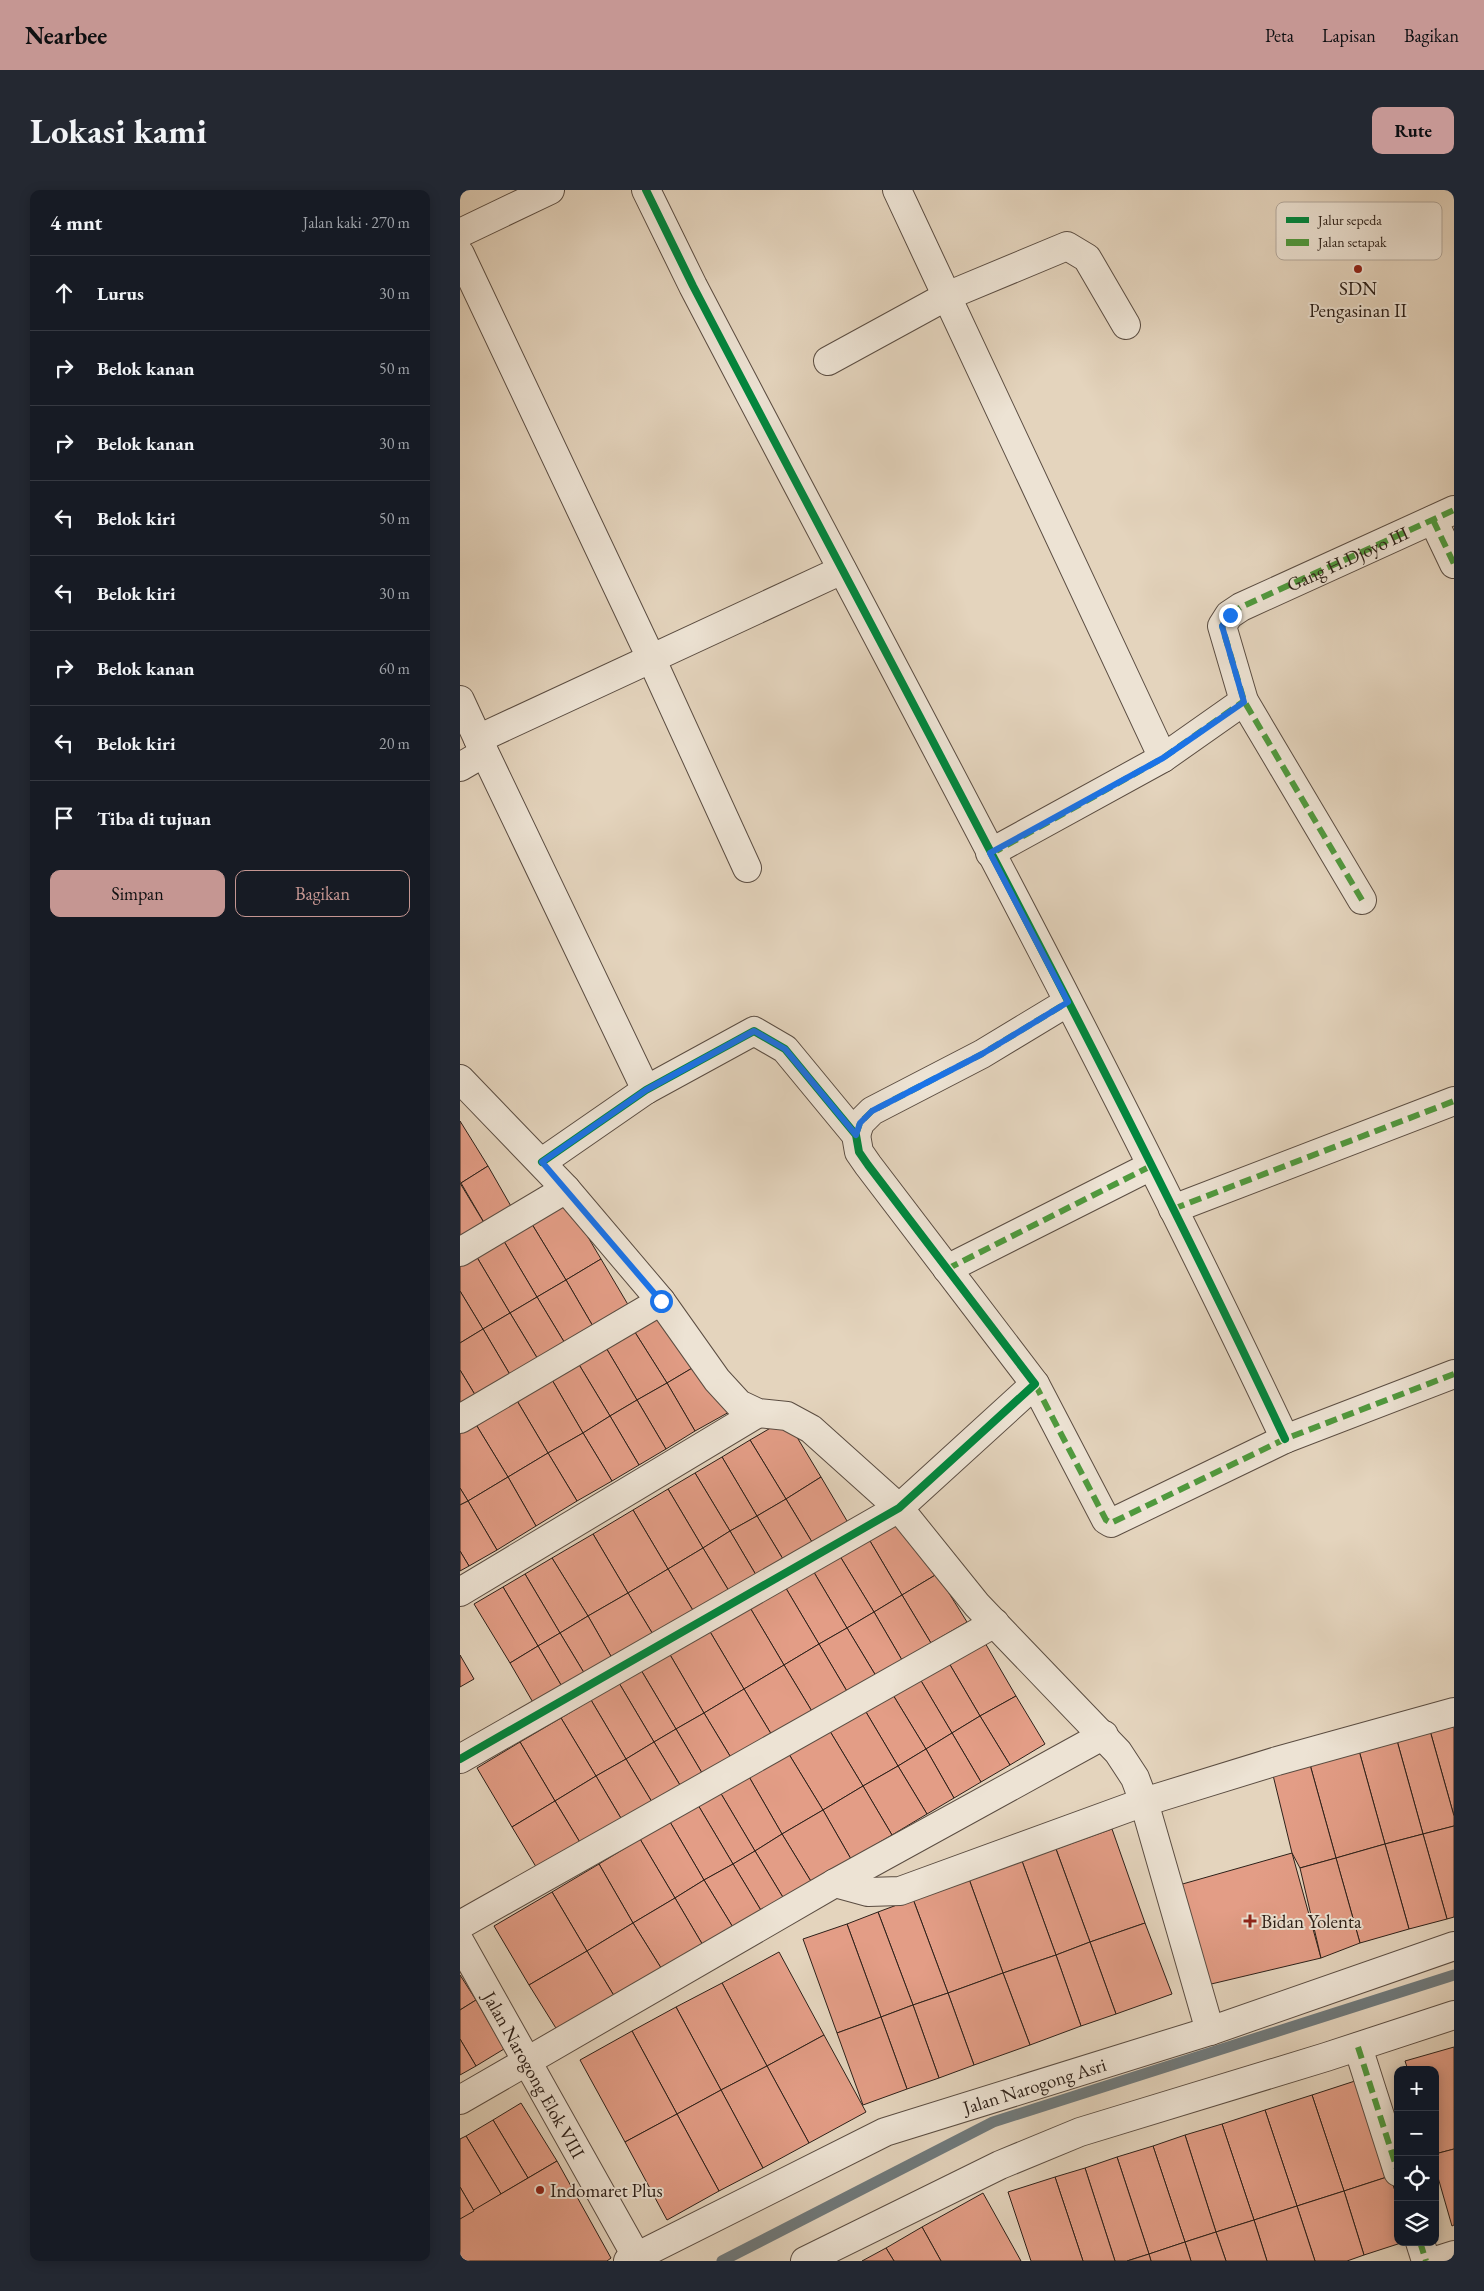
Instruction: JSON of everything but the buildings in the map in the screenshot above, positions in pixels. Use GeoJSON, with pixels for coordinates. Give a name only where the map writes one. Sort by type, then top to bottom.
{"type":"FeatureCollection","features":[{"type":"Feature","properties":{"kind":"street"},"geometry":{"type":"LineString","coordinates":[[460,233],[550,190]]}},
{"type":"Feature","properties":{"kind":"street"},"geometry":{"type":"LineString","coordinates":[[646,190],[693,286],[1068,1002],[1173,1209],[1285,1439]]}},
{"type":"Feature","properties":{"kind":"street"},"geometry":{"type":"LineString","coordinates":[[897,190],[1163,758]]}},
{"type":"Feature","properties":{"kind":"street"},"geometry":{"type":"LineString","coordinates":[[828,361],[947,296],[1067,246],[1087,258],[1126,325]]}},
{"type":"Feature","properties":{"kind":"street"},"geometry":{"type":"LineString","coordinates":[[460,254],[651,658],[747,868]]}},
{"type":"Feature","properties":{"kind":"street"},"geometry":{"type":"LineString","coordinates":[[1444,515],[1454,564]]}},
{"type":"Feature","properties":{"kind":"street","name":"Gang H.Djoyo III"},"geometry":{"type":"LineString","coordinates":[[1244,702],[1222,626],[1230,615],[1241,607],[1444,515]]}},
{"type":"Feature","properties":{"kind":"street"},"geometry":{"type":"LineString","coordinates":[[460,767],[481,746],[651,658],[842,570]]}},
{"type":"Feature","properties":{"kind":"street"},"geometry":{"type":"LineString","coordinates":[[460,700],[646,1090]]}},
{"type":"Feature","properties":{"kind":"street"},"geometry":{"type":"LineString","coordinates":[[990,853],[1163,758],[1244,702],[1362,900]]}},
{"type":"Feature","properties":{"kind":"street"},"geometry":{"type":"LineString","coordinates":[[1068,1002],[982,1054],[872,1111],[860,1123],[856,1135],[859,1152],[868,1165],[1035,1384],[1108,1523],[1285,1439],[1454,1374]]}},
{"type":"Feature","properties":{"kind":"street"},"geometry":{"type":"LineString","coordinates":[[542,1162],[646,1090],[754,1031],[785,1049],[856,1135]]}},
{"type":"Feature","properties":{"kind":"street"},"geometry":{"type":"LineString","coordinates":[[463,1088],[542,1162],[566,1189],[661,1301],[717,1380],[739,1404],[758,1413],[787,1416],[811,1429],[899,1508],[978,1605],[1104,1736],[1135,1778],[1144,1802],[1210,2031]]}},
{"type":"Feature","properties":{"kind":"street"},"geometry":{"type":"LineString","coordinates":[[1173,1209],[1454,1101]]}},
{"type":"Feature","properties":{"kind":"street"},"geometry":{"type":"LineString","coordinates":[[947,1268],[1151,1166]]}},
{"type":"Feature","properties":{"kind":"street"},"geometry":{"type":"LineString","coordinates":[[460,1252],[566,1189]]}},
{"type":"Feature","properties":{"kind":"street"},"geometry":{"type":"LineString","coordinates":[[460,1419],[661,1301]]}},
{"type":"Feature","properties":{"kind":"street"},"geometry":{"type":"LineString","coordinates":[[460,1759],[899,1508],[1035,1384]]}},
{"type":"Feature","properties":{"kind":"street"},"geometry":{"type":"LineString","coordinates":[[460,1592],[758,1413]]}},
{"type":"Feature","properties":{"kind":"street"},"geometry":{"type":"LineString","coordinates":[[460,1925],[995,1623]]}},
{"type":"Feature","properties":{"kind":"street"},"geometry":{"type":"LineString","coordinates":[[835,1883],[868,1892],[900,1891],[1144,1802],[1278,1760],[1454,1712]]}},
{"type":"Feature","properties":{"kind":"street"},"geometry":{"type":"LineString","coordinates":[[460,2100],[835,1883],[1104,1736]]}},
{"type":"Feature","properties":{"kind":"street","name":"Jalan Narogong Elok VIII"},"geometry":{"type":"LineString","coordinates":[[460,1942],[528,2062],[634,2260]]}},
{"type":"Feature","properties":{"kind":"street","name":"Jalan Narogong Asri"},"geometry":{"type":"LineString","coordinates":[[634,2260],[885,2132],[1210,2031],[1454,1946]]}},
{"type":"Feature","properties":{"kind":"street"},"geometry":{"type":"LineString","coordinates":[[805,2261],[1000,2165],[1080,2132],[1454,2015]]}},
{"type":"Feature","properties":{"kind":"street"},"geometry":{"type":"LineString","coordinates":[[1358,2046],[1394,2159]]}},
{"type":"Feature","properties":{"kind":"street"},"geometry":{"type":"LineString","coordinates":[[1421,2246],[1426,2261]]}},
{"type":"Feature","properties":{"kind":"street"},"geometry":{"type":"LineString","coordinates":[[1435,2261],[1454,2255]]}},
{"type":"Feature","properties":{"kind":"waterway"},"geometry":{"type":"LineString","coordinates":[[722,2261],[993,2122],[1454,1975]]}},
{"type":"Feature","properties":{"kind":"marked path"},"geometry":{"type":"LineString","coordinates":[[1362,900],[1244,701],[1222,626],[1229,615],[1241,607],[1454,510]]}},
{"type":"Feature","properties":{"kind":"marked path"},"geometry":{"type":"LineString","coordinates":[[1433,520],[1454,564]]}},
{"type":"Feature","properties":{"kind":"marked path"},"geometry":{"type":"LineString","coordinates":[[991,854],[1163,758],[1244,701]]}},
{"type":"Feature","properties":{"kind":"marked path"},"geometry":{"type":"LineString","coordinates":[[856,1135],[860,1123],[872,1111],[982,1054],[1068,1002]]}},
{"type":"Feature","properties":{"kind":"marked path"},"geometry":{"type":"LineString","coordinates":[[1173,1209],[1454,1101]]}},
{"type":"Feature","properties":{"kind":"marked path"},"geometry":{"type":"LineString","coordinates":[[947,1269],[1151,1166]]}},
{"type":"Feature","properties":{"kind":"marked path"},"geometry":{"type":"LineString","coordinates":[[1035,1384],[1106,1520],[1111,1523],[1285,1439],[1454,1374]]}},
{"type":"Feature","properties":{"kind":"marked path"},"geometry":{"type":"LineString","coordinates":[[1358,2047],[1394,2160]]}},
{"type":"Feature","properties":{"kind":"marked path"},"geometry":{"type":"LineString","coordinates":[[1421,2246],[1426,2261]]}},
{"type":"Feature","properties":{"kind":"cycle path"},"geometry":{"type":"LineString","coordinates":[[646,190],[693,286],[1070,1004],[1215,1293],[1285,1439]]}},
{"type":"Feature","properties":{"kind":"cycle path"},"geometry":{"type":"LineString","coordinates":[[460,1759],[899,1508],[1035,1384],[868,1165],[859,1152],[856,1135],[785,1049],[754,1031],[646,1090],[542,1162]]}},
{"type":"Feature","properties":{"kind":"place","name":"SDN Pengasinan II"},"geometry":{"type":"Point","coordinates":[1358,269]}},
{"type":"Feature","properties":{"kind":"place","name":"Bidan Yolenta"},"geometry":{"type":"Point","coordinates":[1250,1921]}},
{"type":"Feature","properties":{"kind":"place","name":"Indomaret Plus"},"geometry":{"type":"Point","coordinates":[540,2190]}},
{"type":"Feature","properties":{"kind":"route"},"geometry":{"type":"LineString","coordinates":[[661,1301],[542,1162],[646,1090],[754,1031],[785,1049],[856,1135],[860,1123],[872,1111],[982,1054],[1068,1002],[990,853],[1163,758],[1244,702],[1222,626],[1230,615]]}}]}
